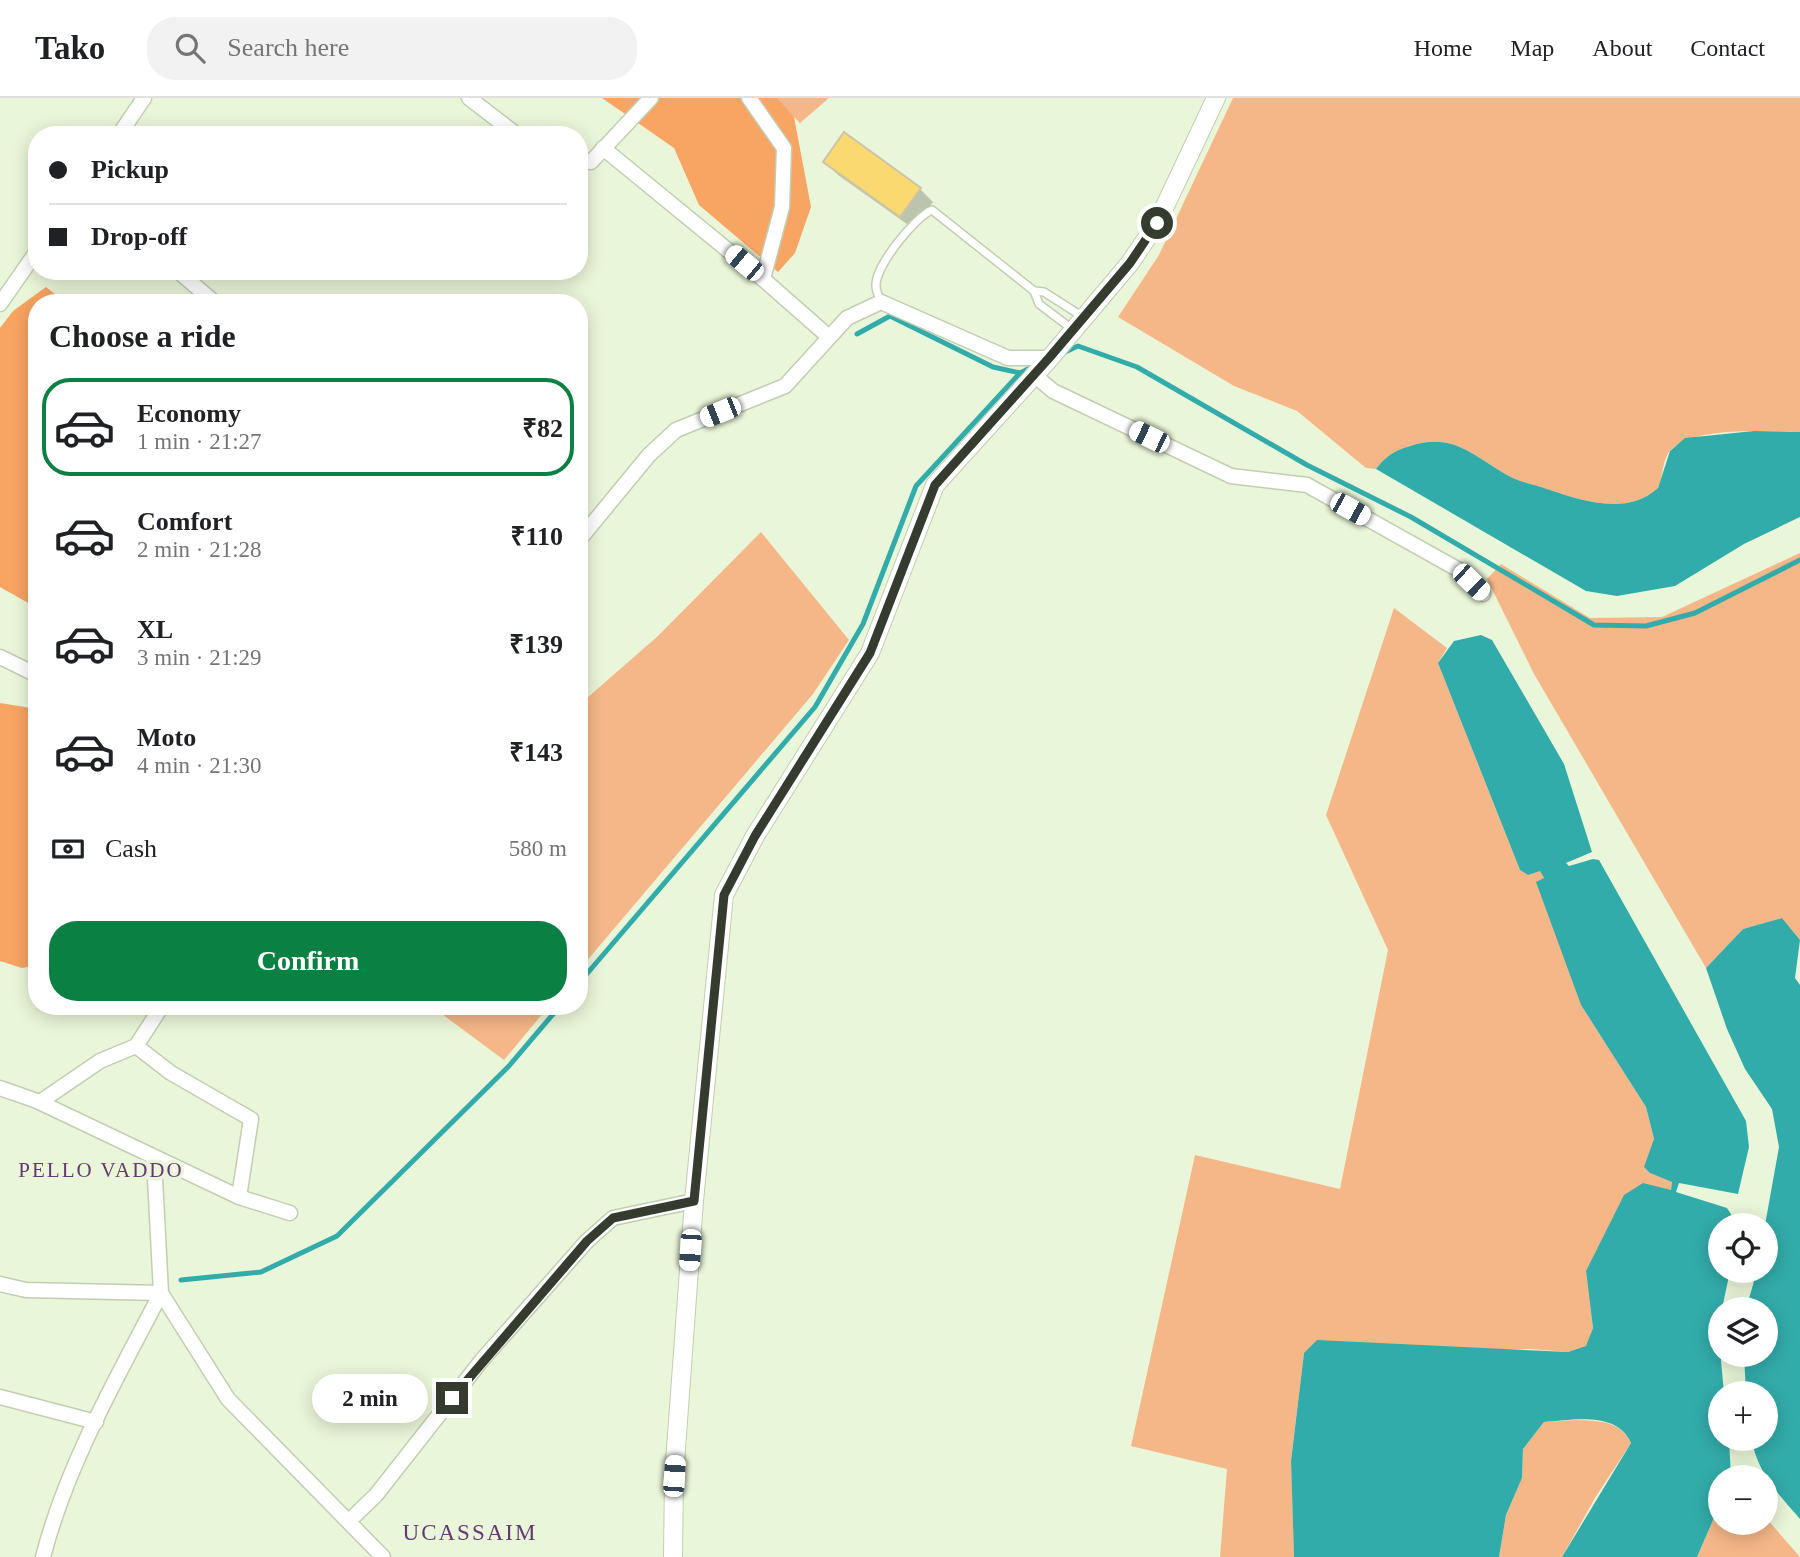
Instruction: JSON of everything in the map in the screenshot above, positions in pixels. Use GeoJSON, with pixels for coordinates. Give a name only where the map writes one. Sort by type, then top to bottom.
{"type":"FeatureCollection","features":[{"type":"Feature","properties":{"kind":"street"},"geometry":{"type":"LineString","coordinates":[[125,126],[144,98]]}},
{"type":"Feature","properties":{"kind":"street"},"geometry":{"type":"LineString","coordinates":[[469,98],[505,126]]}},
{"type":"Feature","properties":{"kind":"street"},"geometry":{"type":"LineString","coordinates":[[588,162],[591,162],[651,98]]}},
{"type":"Feature","properties":{"kind":"street"},"geometry":{"type":"LineString","coordinates":[[749,98],[784,148],[782,207],[763,279]]}},
{"type":"Feature","properties":{"kind":"street"},"geometry":{"type":"LineString","coordinates":[[673,1557],[674,1476],[694,1201],[724,895],[755,836],[870,653],[935,485],[1130,263],[1157,223],[1216,98]]}},
{"type":"Feature","properties":{"kind":"street"},"geometry":{"type":"LineString","coordinates":[[603,148],[763,279],[829,337]]}},
{"type":"Feature","properties":{"kind":"street"},"geometry":{"type":"LineString","coordinates":[[0,304],[28,264]]}},
{"type":"Feature","properties":{"kind":"street"},"geometry":{"type":"LineString","coordinates":[[188,280],[205,294]]}},
{"type":"Feature","properties":{"kind":"street"},"geometry":{"type":"LineString","coordinates":[[588,529],[649,455],[676,430],[785,386],[847,318],[881,302],[1008,358],[1042,366]]}},
{"type":"Feature","properties":{"kind":"street"},"geometry":{"type":"LineString","coordinates":[[1042,366],[1053,391],[1231,476],[1307,485],[1459,570],[1483,594]]}},
{"type":"Feature","properties":{"kind":"street"},"geometry":{"type":"LineString","coordinates":[[0,657],[28,671]]}},
{"type":"Feature","properties":{"kind":"street"},"geometry":{"type":"LineString","coordinates":[[37,1101],[40,1102],[100,1061],[136,1046],[156,1015]]}},
{"type":"Feature","properties":{"kind":"street"},"geometry":{"type":"LineString","coordinates":[[136,1046],[171,1073],[251,1119],[239,1197]]}},
{"type":"Feature","properties":{"kind":"street"},"geometry":{"type":"LineString","coordinates":[[0,1088],[37,1101],[154,1159],[239,1197],[290,1213]]}},
{"type":"Feature","properties":{"kind":"street"},"geometry":{"type":"LineString","coordinates":[[154,1159],[161,1293],[228,1399],[383,1557]]}},
{"type":"Feature","properties":{"kind":"street"},"geometry":{"type":"LineString","coordinates":[[349,1521],[376,1494],[482,1360],[587,1241],[613,1218],[694,1201]]}},
{"type":"Feature","properties":{"kind":"street"},"geometry":{"type":"LineString","coordinates":[[0,1284],[26,1290],[161,1293]]}},
{"type":"Feature","properties":{"kind":"street"},"geometry":{"type":"LineString","coordinates":[[43,1557],[53,1514],[161,1293]]}},
{"type":"Feature","properties":{"kind":"street"},"geometry":{"type":"LineString","coordinates":[[0,1397],[96,1422]]}},
{"type":"Feature","properties":{"kind":"lane"},"geometry":{"type":"LineString","coordinates":[[881,302],[876,285],[881,268],[920,214],[932,210],[1034,291],[1039,304],[1078,324]]}},
{"type":"Feature","properties":{"kind":"lane"},"geometry":{"type":"LineString","coordinates":[[1034,291],[1044,292],[1078,324]]}},
{"type":"Feature","properties":{"kind":"shaded area"},"geometry":{"type":"Polygon","coordinates":[[[602,98],[777,98],[794,117],[811,207],[795,253],[778,272],[699,205],[674,148],[602,98]]]}},
{"type":"Feature","properties":{"kind":"shaded area"},"geometry":{"type":"Polygon","coordinates":[[[775,98],[829,98],[800,123],[775,98]]]}},
{"type":"Feature","properties":{"kind":"shaded area"},"geometry":{"type":"Polygon","coordinates":[[[1233,98],[1800,98],[1800,432],[1730,432],[1693,438],[1669,452],[1658,488],[1645,497],[1617,504],[1587,501],[1517,480],[1462,448],[1439,442],[1425,442],[1404,448],[1387,457],[1376,469],[1366,468],[1297,411],[1234,386],[1118,317],[1159,255],[1233,98]]]}},
{"type":"Feature","properties":{"kind":"shaded area"},"geometry":{"type":"Polygon","coordinates":[[[46,287],[55,294],[36,294],[46,287]]]}},
{"type":"Feature","properties":{"kind":"shaded area"},"geometry":{"type":"Polygon","coordinates":[[[28,300],[28,603],[0,587],[0,328],[13,311],[28,300]]]}},
{"type":"Feature","properties":{"kind":"shaded area"},"geometry":{"type":"Polygon","coordinates":[[[761,532],[849,640],[813,694],[588,959],[588,697],[658,636],[761,532]]]}},
{"type":"Feature","properties":{"kind":"shaded area"},"geometry":{"type":"Polygon","coordinates":[[[1800,553],[1800,940],[1782,918],[1743,929],[1706,968],[1534,674],[1487,579],[1501,564],[1590,618],[1662,617],[1800,553]]]}},
{"type":"Feature","properties":{"kind":"shaded area"},"geometry":{"type":"Polygon","coordinates":[[[1394,608],[1447,648],[1438,663],[1520,870],[1528,875],[1540,870],[1544,879],[1537,882],[1581,1005],[1646,1107],[1654,1139],[1650,1173],[1672,1182],[1671,1191],[1586,1271],[1593,1328],[1587,1346],[1568,1352],[1530,1349],[1304,1353],[1291,1460],[1294,1557],[1220,1557],[1227,1469],[1131,1446],[1195,1155],[1340,1189],[1388,950],[1326,815],[1394,608]]]}},
{"type":"Feature","properties":{"kind":"shaded area"},"geometry":{"type":"Polygon","coordinates":[[[0,703],[28,708],[28,967],[22,968],[0,961],[0,703]]]}},
{"type":"Feature","properties":{"kind":"shaded area"},"geometry":{"type":"Polygon","coordinates":[[[443,1015],[542,1015],[504,1060],[443,1015]]]}},
{"type":"Feature","properties":{"kind":"shaded area"},"geometry":{"type":"Polygon","coordinates":[[[1576,1420],[1608,1423],[1621,1430],[1631,1443],[1595,1498],[1562,1557],[1499,1557],[1506,1515],[1522,1478],[1523,1449],[1544,1422],[1576,1420]]]}},
{"type":"Feature","properties":{"kind":"shaded area"},"geometry":{"type":"Polygon","coordinates":[[[1708,1532],[1708,1535],[1778,1535],[1778,1532],[1800,1557],[1697,1557],[1708,1532]]]}},
{"type":"Feature","properties":{"kind":"water"},"geometry":{"type":"Polygon","coordinates":[[[1754,431],[1800,432],[1800,517],[1744,544],[1675,586],[1617,596],[1586,591],[1376,469],[1387,457],[1399,450],[1425,442],[1439,442],[1462,448],[1517,480],[1587,501],[1617,504],[1645,497],[1658,488],[1670,451],[1685,438],[1754,431]]]}},
{"type":"Feature","properties":{"kind":"water"},"geometry":{"type":"Polygon","coordinates":[[[1481,635],[1492,640],[1564,764],[1592,852],[1566,863],[1569,866],[1593,859],[1599,860],[1746,1121],[1749,1147],[1738,1194],[1679,1183],[1676,1192],[1727,1208],[1730,1213],[1708,1213],[1708,1283],[1727,1283],[1725,1297],[1708,1297],[1708,1367],[1722,1367],[1723,1381],[1708,1381],[1708,1451],[1730,1451],[1730,1465],[1708,1465],[1708,1532],[1697,1557],[1562,1557],[1631,1443],[1616,1426],[1581,1419],[1544,1422],[1523,1449],[1522,1478],[1506,1515],[1499,1557],[1294,1557],[1291,1461],[1304,1353],[1317,1340],[1568,1352],[1586,1346],[1593,1328],[1586,1271],[1624,1195],[1643,1183],[1671,1190],[1672,1182],[1650,1173],[1644,1167],[1654,1139],[1646,1107],[1581,1005],[1536,882],[1544,878],[1540,871],[1528,875],[1520,870],[1438,663],[1454,641],[1481,635]]]}},
{"type":"Feature","properties":{"kind":"water"},"geometry":{"type":"Polygon","coordinates":[[[1782,918],[1800,940],[1795,978],[1800,985],[1800,1519],[1778,1493],[1778,1465],[1760,1465],[1754,1451],[1778,1451],[1778,1381],[1745,1381],[1745,1367],[1778,1367],[1778,1297],[1749,1297],[1754,1283],[1778,1283],[1778,1213],[1767,1213],[1779,1147],[1772,1109],[1745,1069],[1727,1029],[1706,968],[1743,929],[1782,918]]]}},
{"type":"Feature","properties":{"kind":"building"},"geometry":{"type":"Polygon","coordinates":[[[844,132],[921,188],[900,217],[823,162],[844,132]]]}},
{"type":"Feature","properties":{"kind":"waterway"},"geometry":{"type":"LineString","coordinates":[[857,334],[890,316],[993,367],[1020,373]]}},
{"type":"Feature","properties":{"kind":"waterway"},"geometry":{"type":"LineString","coordinates":[[1063,353],[1078,346],[1137,367],[1307,465],[1411,517],[1594,625],[1646,626],[1695,613],[1800,560]]}},
{"type":"Feature","properties":{"kind":"waterway"},"geometry":{"type":"LineString","coordinates":[[588,972],[815,707],[863,624],[916,486],[1020,373],[1032,367]]}},
{"type":"Feature","properties":{"kind":"waterway"},"geometry":{"type":"LineString","coordinates":[[181,1280],[261,1272],[337,1236],[509,1066],[552,1015]]}},
{"type":"Feature","properties":{"kind":"district","name":"PELLO VADDO"},"geometry":{"type":"Point","coordinates":[101,1170]}},
{"type":"Feature","properties":{"kind":"district","name":"UCASSAIM"},"geometry":{"type":"Point","coordinates":[470,1532]}},
{"type":"Feature","properties":{"kind":"route"},"geometry":{"type":"LineString","coordinates":[[452,1398],[587,1241],[613,1218],[694,1201],[724,895],[755,836],[870,653],[935,485],[1130,263],[1157,223]]}}]}
